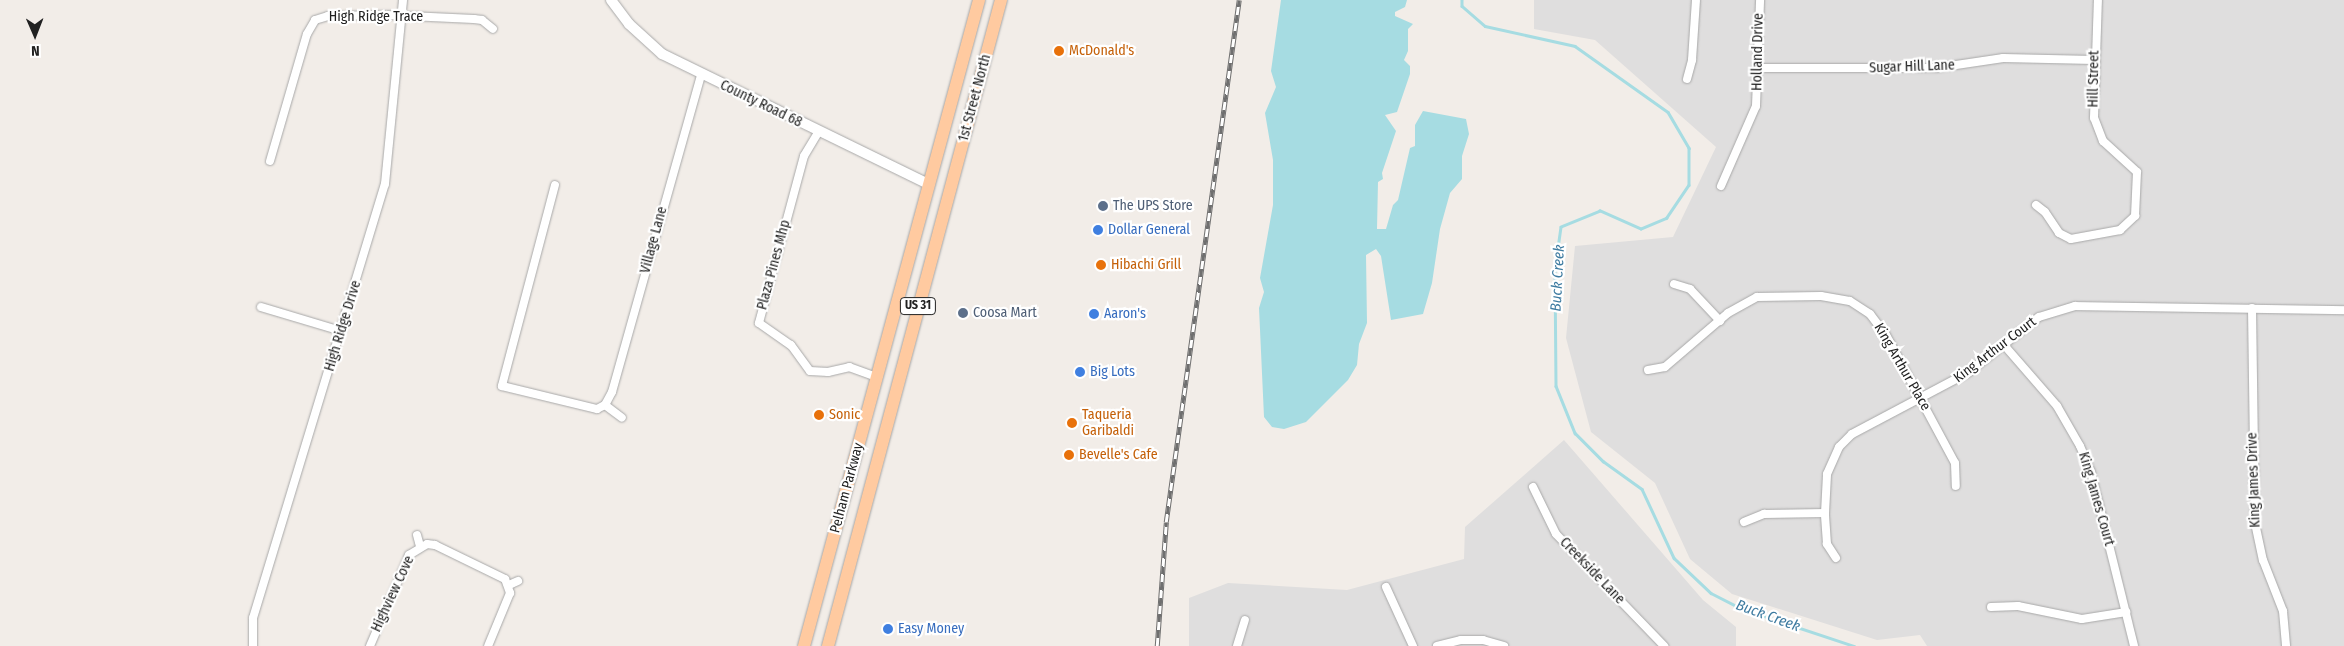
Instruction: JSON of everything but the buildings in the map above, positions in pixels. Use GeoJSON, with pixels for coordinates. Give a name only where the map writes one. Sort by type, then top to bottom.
{"type":"FeatureCollection","features":[{"type":"Feature","properties":{"kind":"main road","name":"1st Street North"},"geometry":{"type":"LineString","coordinates":[[929,184],[979,0]]}},
{"type":"Feature","properties":{"kind":"main road","name":"1st Street North"},"geometry":{"type":"LineString","coordinates":[[948,196],[1001,0]]}},
{"type":"Feature","properties":{"kind":"main road"},"geometry":{"type":"LineString","coordinates":[[958,78],[978,85]]}},
{"type":"Feature","properties":{"kind":"main road"},"geometry":{"type":"LineString","coordinates":[[929,184],[948,196]]}},
{"type":"Feature","properties":{"kind":"main road","name":"Pelham Parkway"},"geometry":{"type":"LineString","coordinates":[[804,646],[929,184]]}},
{"type":"Feature","properties":{"kind":"main road","name":"Pelham Parkway"},"geometry":{"type":"LineString","coordinates":[[828,646],[948,196]]}},
{"type":"Feature","properties":{"kind":"main road"},"geometry":{"type":"LineString","coordinates":[[868,412],[889,415]]}},
{"type":"Feature","properties":{"kind":"main road"},"geometry":{"type":"LineString","coordinates":[[832,542],[853,549]]}},
{"type":"Feature","properties":{"kind":"street","name":"High Ridge Drive"},"geometry":{"type":"LineString","coordinates":[[253,646],[253,618],[385,184],[403,0]]}},
{"type":"Feature","properties":{"kind":"street","name":"County Road 68"},"geometry":{"type":"LineString","coordinates":[[611,0],[628,24],[651,46],[701,75],[929,184]]}},
{"type":"Feature","properties":{"kind":"street"},"geometry":{"type":"LineString","coordinates":[[1686,79],[1692,60],[1696,0]]}},
{"type":"Feature","properties":{"kind":"street","name":"Holland Drive"},"geometry":{"type":"LineString","coordinates":[[1721,186],[1756,106],[1759,68],[1760,0]]}},
{"type":"Feature","properties":{"kind":"street","name":"Hill Street"},"geometry":{"type":"LineString","coordinates":[[2036,205],[2067,238],[2110,234],[2127,226],[2135,216],[2137,172],[2103,140],[2097,129],[2093,107],[2098,0]]}},
{"type":"Feature","properties":{"kind":"street","name":"High Ridge Trace"},"geometry":{"type":"LineString","coordinates":[[270,161],[310,25],[321,17],[401,16],[474,19],[482,20],[493,29]]}},
{"type":"Feature","properties":{"kind":"street","name":"Sugar Hill Lane"},"geometry":{"type":"LineString","coordinates":[[1759,68],[1936,68],[2004,58],[2094,60]]}},
{"type":"Feature","properties":{"kind":"street","name":"Village Lane"},"geometry":{"type":"LineString","coordinates":[[605,405],[612,392],[701,75]]}},
{"type":"Feature","properties":{"kind":"street","name":"Plaza Pines Mhp"},"geometry":{"type":"LineString","coordinates":[[819,132],[804,156],[760,326],[791,345],[810,371],[828,372],[849,367],[877,377]]}},
{"type":"Feature","properties":{"kind":"street"},"geometry":{"type":"LineString","coordinates":[[555,185],[502,386],[589,409],[605,405],[622,418]]}},
{"type":"Feature","properties":{"kind":"street"},"geometry":{"type":"LineString","coordinates":[[1674,284],[1690,289],[1720,321]]}},
{"type":"Feature","properties":{"kind":"street","name":"King Arthur Place"},"geometry":{"type":"LineString","coordinates":[[1648,370],[1665,367],[1746,302],[1766,296],[1832,297],[1850,301],[1863,308],[1881,326],[1955,464],[1956,486]]}},
{"type":"Feature","properties":{"kind":"street"},"geometry":{"type":"LineString","coordinates":[[261,307],[341,331]]}},
{"type":"Feature","properties":{"kind":"street","name":"King Arthur Court"},"geometry":{"type":"LineString","coordinates":[[1836,558],[1827,544],[1825,513],[1827,474],[1839,447],[1852,434],[1921,400],[1969,372],[2039,317],[2069,307],[2344,310]]}},
{"type":"Feature","properties":{"kind":"street","name":"King James Drive"},"geometry":{"type":"LineString","coordinates":[[2252,308],[2255,523],[2263,560],[2283,611],[2286,646]]}},
{"type":"Feature","properties":{"kind":"street","name":"King James Court"},"geometry":{"type":"LineString","coordinates":[[2004,345],[2057,406],[2080,446],[2091,472],[2134,646]]}},
{"type":"Feature","properties":{"kind":"street","name":"Creekside Lane"},"geometry":{"type":"LineString","coordinates":[[1533,487],[1556,534],[1664,646]]}},
{"type":"Feature","properties":{"kind":"street"},"geometry":{"type":"LineString","coordinates":[[1744,522],[1766,514],[1825,513]]}},
{"type":"Feature","properties":{"kind":"street","name":"Highview Cove"},"geometry":{"type":"LineString","coordinates":[[417,535],[420,546]]}},
{"type":"Feature","properties":{"kind":"street","name":"Highview Cove"},"geometry":{"type":"LineString","coordinates":[[370,646],[409,555],[420,546],[443,549],[500,574],[509,585]]}},
{"type":"Feature","properties":{"kind":"street"},"geometry":{"type":"LineString","coordinates":[[488,646],[507,602],[509,585],[518,580]]}},
{"type":"Feature","properties":{"kind":"street"},"geometry":{"type":"LineString","coordinates":[[1386,587],[1413,646]]}},
{"type":"Feature","properties":{"kind":"street"},"geometry":{"type":"LineString","coordinates":[[1990,607],[2018,606],[2082,619],[2126,612]]}},
{"type":"Feature","properties":{"kind":"street"},"geometry":{"type":"LineString","coordinates":[[1237,646],[1245,620]]}},
{"type":"Feature","properties":{"kind":"street"},"geometry":{"type":"LineString","coordinates":[[1437,646],[1461,640],[1483,640],[1504,646]]}},
{"type":"Feature","properties":{"kind":"shaded area"},"geometry":{"type":"Polygon","coordinates":[[[1534,0],[2344,0],[2344,646],[1927,646],[1920,635],[1877,640],[1732,594],[1690,559],[1655,483],[1591,432],[1566,338],[1575,246],[1673,237],[1716,147],[1595,40],[1534,29],[1534,0]]]}},
{"type":"Feature","properties":{"kind":"shaded area"},"geometry":{"type":"Polygon","coordinates":[[[1564,440],[1703,600],[1736,627],[1736,646],[1189,646],[1189,598],[1228,583],[1347,590],[1464,559],[1465,527],[1564,440]]]}},
{"type":"Feature","properties":{"kind":"water"},"geometry":{"type":"Polygon","coordinates":[[[1281,0],[1407,0],[1405,7],[1395,12],[1395,16],[1413,24],[1408,29],[1408,51],[1404,60],[1410,66],[1410,74],[1397,112],[1385,115],[1396,131],[1382,173],[1383,179],[1378,182],[1377,229],[1386,229],[1393,205],[1398,200],[1410,148],[1415,146],[1415,125],[1423,111],[1466,119],[1469,134],[1462,156],[1462,179],[1450,193],[1440,229],[1432,283],[1423,314],[1391,320],[1381,256],[1376,249],[1366,255],[1367,323],[1359,344],[1357,365],[1348,380],[1306,422],[1284,429],[1272,427],[1264,417],[1259,308],[1264,292],[1260,278],[1273,205],[1273,160],[1265,113],[1276,87],[1271,71],[1281,0]]]}},
{"type":"Feature","properties":{"kind":"waterway","name":"Buck Creek"},"geometry":{"type":"LineString","coordinates":[[1462,0],[1462,6],[1485,26],[1575,46],[1668,112],[1689,148],[1689,185],[1667,218],[1641,229],[1600,211],[1561,227],[1555,269],[1556,386],[1575,433],[1603,461],[1642,489],[1674,558],[1711,593],[1743,609],[1854,646]]}},
{"type":"Feature","properties":{"kind":"railway"},"geometry":{"type":"LineString","coordinates":[[1157,646],[1166,522],[1239,0]]}},
{"type":"Feature","properties":{"kind":"place","name":"McDonald's"},"geometry":{"type":"Point","coordinates":[1059,51]}},
{"type":"Feature","properties":{"kind":"place","name":"The UPS Store"},"geometry":{"type":"Point","coordinates":[1103,206]}},
{"type":"Feature","properties":{"kind":"place","name":"Dollar General"},"geometry":{"type":"Point","coordinates":[1098,230]}},
{"type":"Feature","properties":{"kind":"place","name":"Hibachi Grill"},"geometry":{"type":"Point","coordinates":[1101,265]}},
{"type":"Feature","properties":{"kind":"place","name":"Coosa Mart"},"geometry":{"type":"Point","coordinates":[963,313]}},
{"type":"Feature","properties":{"kind":"place","name":"Aaron's"},"geometry":{"type":"Point","coordinates":[1094,314]}},
{"type":"Feature","properties":{"kind":"place","name":"Big Lots"},"geometry":{"type":"Point","coordinates":[1080,372]}},
{"type":"Feature","properties":{"kind":"place","name":"Sonic"},"geometry":{"type":"Point","coordinates":[819,415]}},
{"type":"Feature","properties":{"kind":"place","name":"Taqueria Garibaldi"},"geometry":{"type":"Point","coordinates":[1072,423]}},
{"type":"Feature","properties":{"kind":"place","name":"Bevelle's Cafe"},"geometry":{"type":"Point","coordinates":[1069,455]}},
{"type":"Feature","properties":{"kind":"place","name":"Easy Money"},"geometry":{"type":"Point","coordinates":[888,629]}}]}
